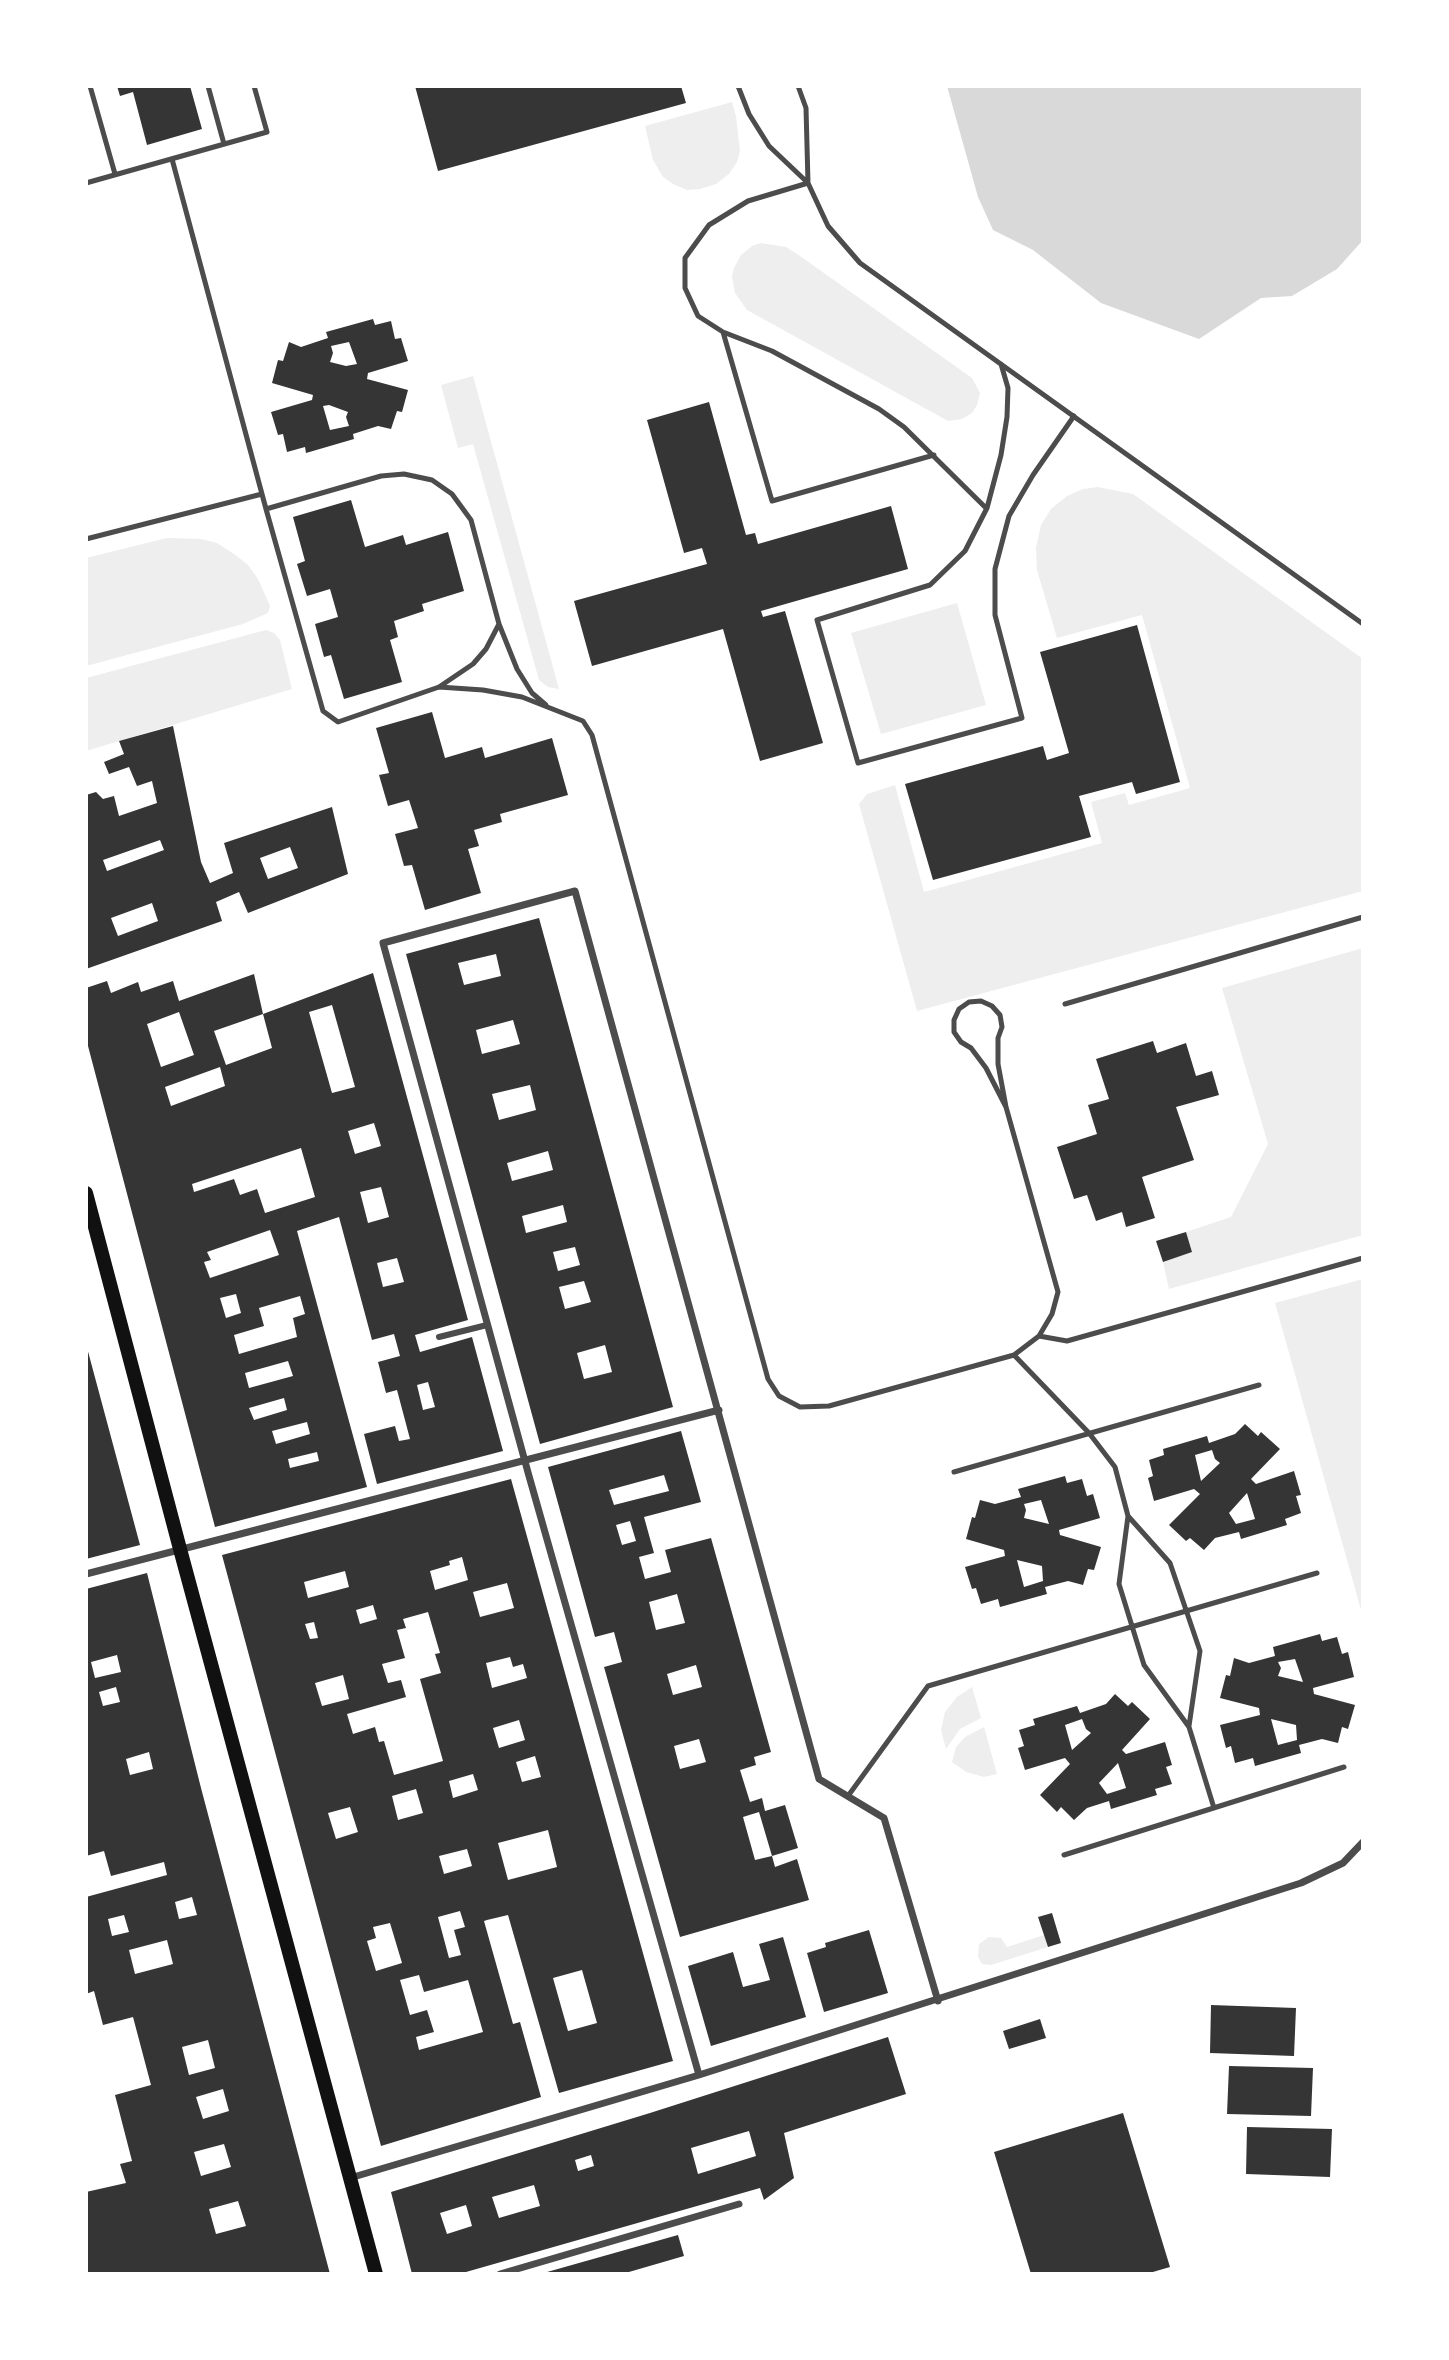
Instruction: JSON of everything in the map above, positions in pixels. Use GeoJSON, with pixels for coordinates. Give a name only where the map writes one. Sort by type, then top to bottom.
{"type":"FeatureCollection","features":[{"type":"Feature","properties":{"kind":"main road"},"geometry":{"type":"LineString","coordinates":[[86,1193],[376,2274]]}},
{"type":"Feature","properties":{"kind":"street"},"geometry":{"type":"LineString","coordinates":[[699,2075],[524,1460],[383,943],[575,891],[819,1779],[884,1818],[938,2001]]}},
{"type":"Feature","properties":{"kind":"street"},"geometry":{"type":"LineString","coordinates":[[439,1338],[487,1325]]}},
{"type":"Feature","properties":{"kind":"street"},"geometry":{"type":"LineString","coordinates":[[86,1574],[719,1410]]}},
{"type":"Feature","properties":{"kind":"street"},"geometry":{"type":"LineString","coordinates":[[350,2179],[938,2001],[1301,1884],[1343,1863],[1363,1842]]}},
{"type":"Feature","properties":{"kind":"street"},"geometry":{"type":"LineString","coordinates":[[500,2274],[739,2204]]}},
{"type":"Feature","properties":{"kind":"lane"},"geometry":{"type":"LineString","coordinates":[[90,86],[115,174]]}},
{"type":"Feature","properties":{"kind":"lane"},"geometry":{"type":"LineString","coordinates":[[208,86],[224,144]]}},
{"type":"Feature","properties":{"kind":"lane"},"geometry":{"type":"LineString","coordinates":[[86,183],[267,132],[254,86]]}},
{"type":"Feature","properties":{"kind":"lane"},"geometry":{"type":"LineString","coordinates":[[738,86],[749,114],[769,146],[808,183],[828,226],[860,263],[1363,624]]}},
{"type":"Feature","properties":{"kind":"lane"},"geometry":{"type":"LineString","coordinates":[[799,86],[806,108],[808,183]]}},
{"type":"Feature","properties":{"kind":"lane"},"geometry":{"type":"LineString","coordinates":[[172,159],[323,711],[338,722],[439,687],[473,664],[486,649],[499,624]]}},
{"type":"Feature","properties":{"kind":"lane"},"geometry":{"type":"LineString","coordinates":[[808,183],[748,201],[709,225],[685,258],[685,288],[698,316],[723,332],[772,351],[879,409],[904,427],[986,508]]}},
{"type":"Feature","properties":{"kind":"lane"},"geometry":{"type":"LineString","coordinates":[[723,332],[772,501],[934,455]]}},
{"type":"Feature","properties":{"kind":"lane"},"geometry":{"type":"LineString","coordinates":[[1001,364],[1009,388],[1001,455],[986,508],[965,551],[930,585],[817,620],[858,763],[1022,718],[995,615],[995,569],[1009,516],[1033,475],[1074,416]]}},
{"type":"Feature","properties":{"kind":"lane"},"geometry":{"type":"LineString","coordinates":[[266,509],[381,476],[404,474],[432,480],[452,494],[471,520],[499,624],[517,669],[532,693],[549,707]]}},
{"type":"Feature","properties":{"kind":"lane"},"geometry":{"type":"LineString","coordinates":[[86,539],[262,494]]}},
{"type":"Feature","properties":{"kind":"lane"},"geometry":{"type":"LineString","coordinates":[[439,687],[483,690],[522,697],[583,721],[592,735],[772,1388],[788,1402],[800,1407],[829,1406],[1014,1355],[1039,1336],[1052,1314],[1058,1292],[1006,1107],[998,1064],[998,1038],[1002,1027],[1000,1015],[992,1006],[981,1001],[969,1002],[959,1009],[954,1020],[954,1032],[986,1068],[1006,1107]]}},
{"type":"Feature","properties":{"kind":"lane"},"geometry":{"type":"LineString","coordinates":[[1065,1004],[1363,917]]}},
{"type":"Feature","properties":{"kind":"lane"},"geometry":{"type":"LineString","coordinates":[[1039,1336],[1067,1341],[1363,1258]]}},
{"type":"Feature","properties":{"kind":"lane"},"geometry":{"type":"LineString","coordinates":[[1014,1355],[1089,1433],[1115,1467],[1128,1516],[1119,1584],[1144,1665],[1189,1727],[1214,1808]]}},
{"type":"Feature","properties":{"kind":"lane"},"geometry":{"type":"LineString","coordinates":[[954,1472],[1259,1385]]}},
{"type":"Feature","properties":{"kind":"lane"},"geometry":{"type":"LineString","coordinates":[[1128,1516],[1170,1563],[1200,1651],[1189,1727]]}},
{"type":"Feature","properties":{"kind":"lane"},"geometry":{"type":"LineString","coordinates":[[848,1797],[928,1686],[1317,1573]]}},
{"type":"Feature","properties":{"kind":"lane"},"geometry":{"type":"LineString","coordinates":[[1064,1855],[1344,1767]]}},
{"type":"Feature","properties":{"kind":"shaded area"},"geometry":{"type":"Polygon","coordinates":[[[947,86],[1363,86],[1363,240],[1337,269],[1292,296],[1261,298],[1199,339],[1101,303],[1033,250],[993,230],[978,197],[947,86]]]}},
{"type":"Feature","properties":{"kind":"shaded area"},"geometry":{"type":"Polygon","coordinates":[[[732,102],[740,151],[729,174],[716,184],[687,190],[663,177],[653,160],[645,126],[732,102]]]}},
{"type":"Feature","properties":{"kind":"shaded area"},"geometry":{"type":"Polygon","coordinates":[[[761,243],[786,247],[972,378],[980,393],[972,413],[962,419],[948,421],[747,310],[735,293],[732,277],[741,255],[761,243]]]}},
{"type":"Feature","properties":{"kind":"shaded area"},"geometry":{"type":"Polygon","coordinates":[[[473,376],[559,689],[548,687],[539,680],[473,444],[458,448],[441,385],[473,376]]]}},
{"type":"Feature","properties":{"kind":"shaded area"},"geometry":{"type":"Polygon","coordinates":[[[1098,487],[1133,494],[1363,659],[1363,891],[917,1011],[859,804],[867,794],[895,785],[924,892],[1102,843],[1091,802],[1125,793],[1129,805],[1190,788],[1142,615],[1057,638],[1037,570],[1036,548],[1041,525],[1051,509],[1067,496],[1083,489],[1098,487]]]}},
{"type":"Feature","properties":{"kind":"shaded area"},"geometry":{"type":"Polygon","coordinates":[[[167,538],[201,539],[217,543],[234,554],[248,565],[258,579],[270,606],[268,613],[243,624],[86,666],[86,558],[167,538]]]}},
{"type":"Feature","properties":{"kind":"shaded area"},"geometry":{"type":"Polygon","coordinates":[[[957,603],[986,705],[881,734],[851,633],[957,603]]]}},
{"type":"Feature","properties":{"kind":"shaded area"},"geometry":{"type":"Polygon","coordinates":[[[266,630],[274,633],[280,640],[292,689],[86,751],[86,678],[266,630]]]}},
{"type":"Feature","properties":{"kind":"shaded area"},"geometry":{"type":"Polygon","coordinates":[[[1363,948],[1363,1235],[1169,1289],[1163,1262],[1192,1252],[1186,1232],[1231,1217],[1268,1144],[1222,988],[1363,948]]]}},
{"type":"Feature","properties":{"kind":"shaded area"},"geometry":{"type":"Polygon","coordinates":[[[1363,1279],[1363,1617],[1275,1303],[1363,1279]]]}},
{"type":"Feature","properties":{"kind":"shaded area"},"geometry":{"type":"Polygon","coordinates":[[[972,1687],[981,1718],[960,1729],[946,1749],[941,1730],[945,1712],[957,1697],[972,1687]]]}},
{"type":"Feature","properties":{"kind":"shaded area"},"geometry":{"type":"Polygon","coordinates":[[[984,1727],[997,1774],[984,1777],[966,1772],[952,1762],[956,1747],[965,1737],[984,1727]]]}},
{"type":"Feature","properties":{"kind":"shaded area"},"geometry":{"type":"Polygon","coordinates":[[[1044,1935],[1048,1947],[991,1965],[982,1964],[978,1957],[979,1944],[989,1937],[1001,1938],[1007,1947],[1044,1935]]]}},
{"type":"Feature","properties":{"kind":"building"},"geometry":{"type":"Polygon","coordinates":[[[117,86],[190,86],[202,129],[147,145],[133,92],[120,96],[117,86]]]}},
{"type":"Feature","properties":{"kind":"building"},"geometry":{"type":"Polygon","coordinates":[[[415,86],[681,86],[686,103],[438,171],[415,86]]]}},
{"type":"Feature","properties":{"kind":"building"},"geometry":{"type":"Polygon","coordinates":[[[373,319],[375,325],[391,321],[395,339],[401,338],[408,361],[368,373],[367,379],[408,390],[402,412],[397,411],[391,429],[378,426],[353,434],[354,439],[306,453],[305,447],[287,452],[283,434],[278,435],[271,412],[312,400],[313,395],[272,383],[278,360],[283,361],[289,342],[301,347],[328,338],[326,332],[373,319]],[[349,342],[331,346],[333,353],[330,362],[346,366],[357,364],[349,342]],[[329,405],[323,406],[330,430],[349,426],[346,417],[348,412],[329,405]]]}},
{"type":"Feature","properties":{"kind":"building"},"geometry":{"type":"Polygon","coordinates":[[[709,402],[746,535],[755,533],[758,544],[891,506],[908,569],[761,611],[763,617],[785,611],[823,743],[760,761],[723,629],[592,666],[574,601],[707,564],[702,548],[684,553],[647,420],[709,402]]]}},
{"type":"Feature","properties":{"kind":"building"},"geometry":{"type":"Polygon","coordinates":[[[351,500],[365,547],[403,535],[406,545],[448,532],[464,591],[422,604],[424,611],[394,621],[398,637],[390,640],[402,682],[344,699],[331,655],[324,657],[315,624],[338,617],[330,589],[307,596],[297,564],[305,561],[293,517],[351,500]]]}},
{"type":"Feature","properties":{"kind":"building"},"geometry":{"type":"Polygon","coordinates":[[[1137,625],[1180,782],[1136,794],[1132,782],[1079,796],[1091,837],[933,880],[905,784],[1043,746],[1047,760],[1069,753],[1040,652],[1137,625]]]}},
{"type":"Feature","properties":{"kind":"building"},"geometry":{"type":"Polygon","coordinates":[[[432,712],[445,758],[482,747],[485,758],[552,738],[568,795],[500,814],[502,822],[474,830],[479,846],[468,849],[481,893],[425,910],[412,865],[404,866],[395,834],[418,828],[409,800],[388,806],[379,775],[389,773],[376,728],[432,712]]]}},
{"type":"Feature","properties":{"kind":"building"},"geometry":{"type":"Polygon","coordinates":[[[173,726],[201,862],[210,883],[233,873],[224,843],[332,807],[348,874],[248,913],[239,892],[216,902],[222,921],[86,969],[86,795],[96,792],[103,799],[114,796],[119,816],[157,803],[152,781],[137,786],[129,767],[109,774],[104,762],[124,754],[119,741],[173,726]],[[160,840],[103,860],[107,871],[164,850],[160,840]],[[290,847],[260,858],[268,879],[298,868],[290,847]],[[152,903],[111,918],[118,936],[158,921],[152,903]]]}},
{"type":"Feature","properties":{"kind":"building"},"geometry":{"type":"Polygon","coordinates":[[[539,918],[673,1407],[540,1444],[406,954],[539,918]],[[496,954],[458,963],[464,985],[501,976],[496,954]],[[513,1020],[476,1030],[482,1054],[520,1044],[513,1020]],[[530,1085],[492,1094],[499,1120],[536,1110],[530,1085]],[[548,1151],[507,1163],[512,1181],[553,1170],[548,1151]],[[563,1205],[522,1216],[526,1233],[567,1222],[563,1205]],[[575,1247],[553,1252],[558,1271],[580,1265],[575,1247]],[[584,1281],[559,1287],[565,1309],[591,1302],[584,1281]],[[605,1345],[577,1353],[584,1379],[612,1372],[605,1345]]]}},
{"type":"Feature","properties":{"kind":"building"},"geometry":{"type":"Polygon","coordinates":[[[373,973],[468,1320],[415,1335],[420,1352],[472,1337],[503,1451],[377,1484],[364,1434],[395,1426],[399,1441],[410,1439],[397,1390],[386,1393],[378,1362],[400,1356],[394,1334],[372,1340],[339,1217],[297,1231],[367,1487],[215,1527],[88,1046],[86,988],[107,981],[111,993],[138,982],[141,992],[173,981],[179,1001],[254,974],[263,1014],[373,973]],[[332,1005],[309,1012],[332,1093],[355,1087],[332,1005]],[[179,1012],[147,1024],[161,1067],[194,1055],[179,1012]],[[263,1014],[214,1031],[226,1065],[272,1048],[263,1014]],[[220,1067],[165,1087],[171,1106],[225,1086],[220,1067]],[[374,1123],[348,1131],[355,1154],[381,1146],[374,1123]],[[301,1148],[192,1184],[194,1192],[234,1179],[240,1195],[257,1189],[265,1213],[315,1197],[301,1148]],[[381,1187],[360,1192],[368,1223],[389,1217],[381,1187]],[[270,1230],[207,1252],[211,1260],[204,1262],[210,1278],[279,1255],[270,1230]],[[397,1258],[377,1263],[383,1287],[404,1282],[397,1258]],[[236,1294],[220,1298],[226,1318],[241,1313],[236,1294]],[[300,1296],[259,1308],[264,1326],[234,1335],[239,1354],[297,1337],[293,1318],[305,1314],[300,1296]],[[288,1361],[245,1373],[249,1388],[293,1376],[288,1361]],[[428,1382],[417,1385],[423,1410],[435,1407],[428,1382]],[[284,1398],[249,1408],[254,1420],[287,1410],[284,1398]],[[307,1422],[272,1431],[276,1444],[310,1434],[307,1422]],[[317,1452],[288,1459],[290,1468],[319,1461],[317,1452]]]}},
{"type":"Feature","properties":{"kind":"building"},"geometry":{"type":"Polygon","coordinates":[[[1153,1041],[1157,1053],[1186,1043],[1196,1076],[1212,1071],[1219,1095],[1176,1107],[1194,1160],[1142,1177],[1155,1218],[1126,1227],[1122,1212],[1096,1221],[1087,1195],[1074,1199],[1057,1147],[1097,1134],[1088,1105],[1109,1099],[1096,1059],[1153,1041]]]}},
{"type":"Feature","properties":{"kind":"building"},"geometry":{"type":"Polygon","coordinates":[[[1186,1232],[1192,1252],[1163,1262],[1156,1241],[1186,1232]]]}},
{"type":"Feature","properties":{"kind":"building"},"geometry":{"type":"Polygon","coordinates":[[[86,1344],[140,1545],[86,1559],[86,1344]]]}},
{"type":"Feature","properties":{"kind":"building"},"geometry":{"type":"Polygon","coordinates":[[[1245,1424],[1258,1436],[1261,1432],[1280,1449],[1251,1479],[1256,1484],[1294,1471],[1301,1495],[1296,1496],[1301,1513],[1285,1519],[1287,1525],[1241,1539],[1239,1532],[1215,1538],[1204,1550],[1190,1538],[1186,1541],[1169,1525],[1200,1494],[1194,1489],[1154,1501],[1148,1478],[1153,1476],[1149,1460],[1164,1455],[1163,1449],[1207,1436],[1209,1443],[1235,1434],[1245,1424]],[[1212,1450],[1195,1455],[1201,1481],[1220,1463],[1215,1459],[1212,1450]],[[1247,1493],[1229,1513],[1236,1524],[1255,1519],[1247,1493]]]}},
{"type":"Feature","properties":{"kind":"building"},"geometry":{"type":"Polygon","coordinates":[[[681,1431],[701,1502],[644,1517],[654,1553],[639,1557],[645,1579],[671,1572],[665,1550],[711,1538],[771,1752],[754,1757],[756,1765],[740,1770],[750,1802],[762,1798],[765,1811],[785,1805],[798,1848],[772,1856],[775,1867],[797,1859],[809,1900],[680,1937],[604,1667],[622,1662],[614,1632],[595,1637],[548,1467],[681,1431]],[[664,1475],[609,1490],[614,1505],[669,1491],[664,1475]],[[630,1521],[616,1525],[622,1545],[636,1541],[630,1521]],[[677,1594],[649,1602],[656,1630],[685,1623],[677,1594]],[[696,1665],[667,1674],[673,1695],[702,1687],[696,1665]],[[699,1739],[674,1746],[680,1769],[706,1762],[699,1739]],[[759,1812],[743,1817],[755,1860],[772,1856],[759,1812]]]}},
{"type":"Feature","properties":{"kind":"building"},"geometry":{"type":"Polygon","coordinates":[[[1065,1476],[1067,1483],[1082,1479],[1087,1496],[1093,1494],[1100,1518],[1059,1530],[1060,1535],[1101,1547],[1094,1570],[1088,1569],[1083,1585],[1068,1581],[1045,1587],[1047,1594],[1000,1607],[998,1599],[981,1604],[976,1588],[972,1589],[965,1567],[1005,1556],[1004,1550],[966,1539],[972,1517],[975,1518],[980,1500],[995,1504],[1021,1497],[1018,1489],[1065,1476]],[[1041,1500],[1024,1504],[1024,1518],[1049,1524],[1041,1500]],[[1017,1560],[1024,1587],[1043,1581],[1042,1566],[1017,1560]]]}},
{"type":"Feature","properties":{"kind":"building"},"geometry":{"type":"Polygon","coordinates":[[[511,1479],[673,2061],[559,2093],[508,1915],[487,1920],[484,1921],[513,2024],[520,2022],[541,2097],[381,2146],[222,1555],[511,1479]],[[462,1557],[449,1561],[450,1565],[430,1571],[435,1590],[468,1580],[462,1557]],[[345,1571],[304,1582],[308,1598],[349,1587],[345,1571]],[[507,1583],[473,1592],[480,1617],[514,1608],[507,1583]],[[373,1605],[356,1610],[360,1624],[377,1619],[373,1605]],[[428,1612],[403,1619],[406,1628],[397,1630],[405,1658],[382,1664],[388,1683],[401,1680],[406,1697],[347,1714],[353,1734],[375,1727],[379,1742],[384,1741],[394,1775],[443,1761],[420,1679],[441,1673],[435,1654],[440,1653],[428,1612]],[[314,1622],[305,1624],[310,1639],[318,1638],[314,1622]],[[510,1657],[486,1663],[492,1688],[527,1678],[523,1664],[513,1667],[510,1657]],[[343,1675],[315,1683],[322,1706],[349,1699],[343,1675]],[[519,1720],[493,1728],[499,1748],[525,1740],[519,1720]],[[535,1756],[516,1762],[522,1782],[541,1777],[535,1756]],[[473,1774],[449,1781],[453,1798],[478,1790],[473,1774]],[[416,1789],[392,1796],[398,1820],[423,1813],[416,1789]],[[350,1807],[328,1813],[336,1839],[358,1832],[350,1807]],[[548,1830],[498,1843],[508,1880],[557,1867],[548,1830]],[[467,1849],[439,1856],[444,1874],[472,1866],[467,1849]],[[460,1911],[438,1917],[449,1958],[461,1955],[454,1930],[465,1927],[460,1911]],[[390,1923],[373,1927],[376,1938],[367,1941],[376,1971],[402,1963],[390,1923]],[[582,1970],[553,1978],[568,2031],[597,2023],[582,1970]],[[419,1975],[400,1980],[410,2015],[427,2010],[434,2032],[416,2037],[419,2050],[483,2032],[468,1980],[424,1992],[419,1975]]]}},
{"type":"Feature","properties":{"kind":"building"},"geometry":{"type":"Polygon","coordinates":[[[147,1573],[330,2274],[86,2274],[86,2192],[126,2183],[120,2164],[132,2161],[115,2095],[151,2085],[133,2017],[103,2025],[94,1991],[86,1994],[86,1897],[167,1875],[164,1862],[111,1876],[104,1851],[86,1856],[86,1589],[147,1573]],[[117,1655],[91,1662],[95,1678],[121,1672],[117,1655]],[[116,1687],[99,1692],[103,1706],[120,1702],[116,1687]],[[149,1752],[126,1759],[130,1775],[153,1769],[149,1752]],[[192,1897],[175,1902],[179,1919],[197,1915],[192,1897]],[[124,1915],[108,1919],[112,1936],[129,1932],[124,1915]],[[167,1940],[129,1950],[135,1974],[173,1964],[167,1940]],[[208,2040],[182,2047],[189,2075],[215,2068],[208,2040]],[[223,2089],[196,2097],[203,2119],[229,2111],[223,2089]],[[224,2144],[194,2152],[201,2176],[231,2167],[224,2144]],[[238,2201],[209,2209],[216,2234],[246,2226],[238,2201]]]}},
{"type":"Feature","properties":{"kind":"building"},"geometry":{"type":"Polygon","coordinates":[[[1320,1634],[1322,1641],[1337,1637],[1342,1654],[1348,1652],[1354,1677],[1313,1688],[1314,1694],[1355,1705],[1348,1729],[1342,1727],[1338,1743],[1322,1739],[1299,1745],[1301,1753],[1255,1766],[1253,1758],[1235,1763],[1231,1746],[1226,1748],[1220,1725],[1260,1715],[1259,1708],[1220,1698],[1226,1675],[1230,1676],[1234,1658],[1249,1663],[1275,1656],[1273,1647],[1320,1634]],[[1295,1659],[1278,1662],[1281,1668],[1278,1676],[1303,1682],[1295,1659]],[[1271,1719],[1278,1745],[1297,1740],[1296,1725],[1271,1719]]]}},
{"type":"Feature","properties":{"kind":"building"},"geometry":{"type":"Polygon","coordinates":[[[1115,1694],[1128,1706],[1132,1702],[1150,1719],[1122,1750],[1126,1754],[1165,1742],[1172,1765],[1166,1767],[1172,1784],[1155,1789],[1157,1795],[1111,1809],[1109,1801],[1087,1808],[1074,1820],[1061,1807],[1057,1812],[1040,1795],[1070,1764],[1065,1758],[1025,1770],[1018,1748],[1024,1746],[1019,1730],[1035,1725],[1033,1719],[1077,1706],[1080,1713],[1106,1704],[1115,1694]],[[1082,1719],[1065,1725],[1072,1750],[1091,1733],[1082,1719]],[[1118,1763],[1099,1783],[1107,1794],[1126,1788],[1118,1763]]]}},
{"type":"Feature","properties":{"kind":"building"},"geometry":{"type":"Polygon","coordinates":[[[1052,1913],[1061,1943],[1048,1947],[1038,1917],[1052,1913]]]}},
{"type":"Feature","properties":{"kind":"building"},"geometry":{"type":"Polygon","coordinates":[[[869,1930],[888,1993],[824,2012],[807,1953],[826,1947],[825,1943],[869,1930]]]}},
{"type":"Feature","properties":{"kind":"building"},"geometry":{"type":"Polygon","coordinates":[[[783,1937],[806,2017],[711,2046],[688,1966],[733,1952],[743,1987],[770,1980],[759,1944],[783,1937]]]}},
{"type":"Feature","properties":{"kind":"building"},"geometry":{"type":"Polygon","coordinates":[[[1211,2005],[1296,2008],[1294,2056],[1210,2053],[1211,2005]]]}},
{"type":"Feature","properties":{"kind":"building"},"geometry":{"type":"Polygon","coordinates":[[[1040,2019],[1046,2038],[1009,2049],[1003,2031],[1040,2019]]]}},
{"type":"Feature","properties":{"kind":"building"},"geometry":{"type":"Polygon","coordinates":[[[888,2037],[906,2094],[784,2133],[794,2178],[764,2200],[760,2188],[459,2274],[412,2274],[391,2192],[888,2037]],[[749,2131],[691,2148],[698,2174],[756,2156],[749,2131]],[[591,2155],[575,2160],[578,2171],[594,2166],[591,2155]],[[534,2185],[492,2197],[499,2218],[540,2206],[534,2185]],[[466,2205],[440,2213],[447,2234],[472,2226],[466,2205]]]}},
{"type":"Feature","properties":{"kind":"building"},"geometry":{"type":"Polygon","coordinates":[[[1229,2066],[1313,2068],[1311,2116],[1227,2114],[1229,2066]]]}},
{"type":"Feature","properties":{"kind":"building"},"geometry":{"type":"Polygon","coordinates":[[[1123,2113],[1170,2267],[1146,2274],[1031,2274],[994,2152],[1123,2113]]]}},
{"type":"Feature","properties":{"kind":"building"},"geometry":{"type":"Polygon","coordinates":[[[1247,2127],[1332,2129],[1330,2177],[1246,2174],[1247,2127]]]}},
{"type":"Feature","properties":{"kind":"building"},"geometry":{"type":"Polygon","coordinates":[[[678,2235],[684,2256],[622,2274],[540,2274],[678,2235]]]}}]}
